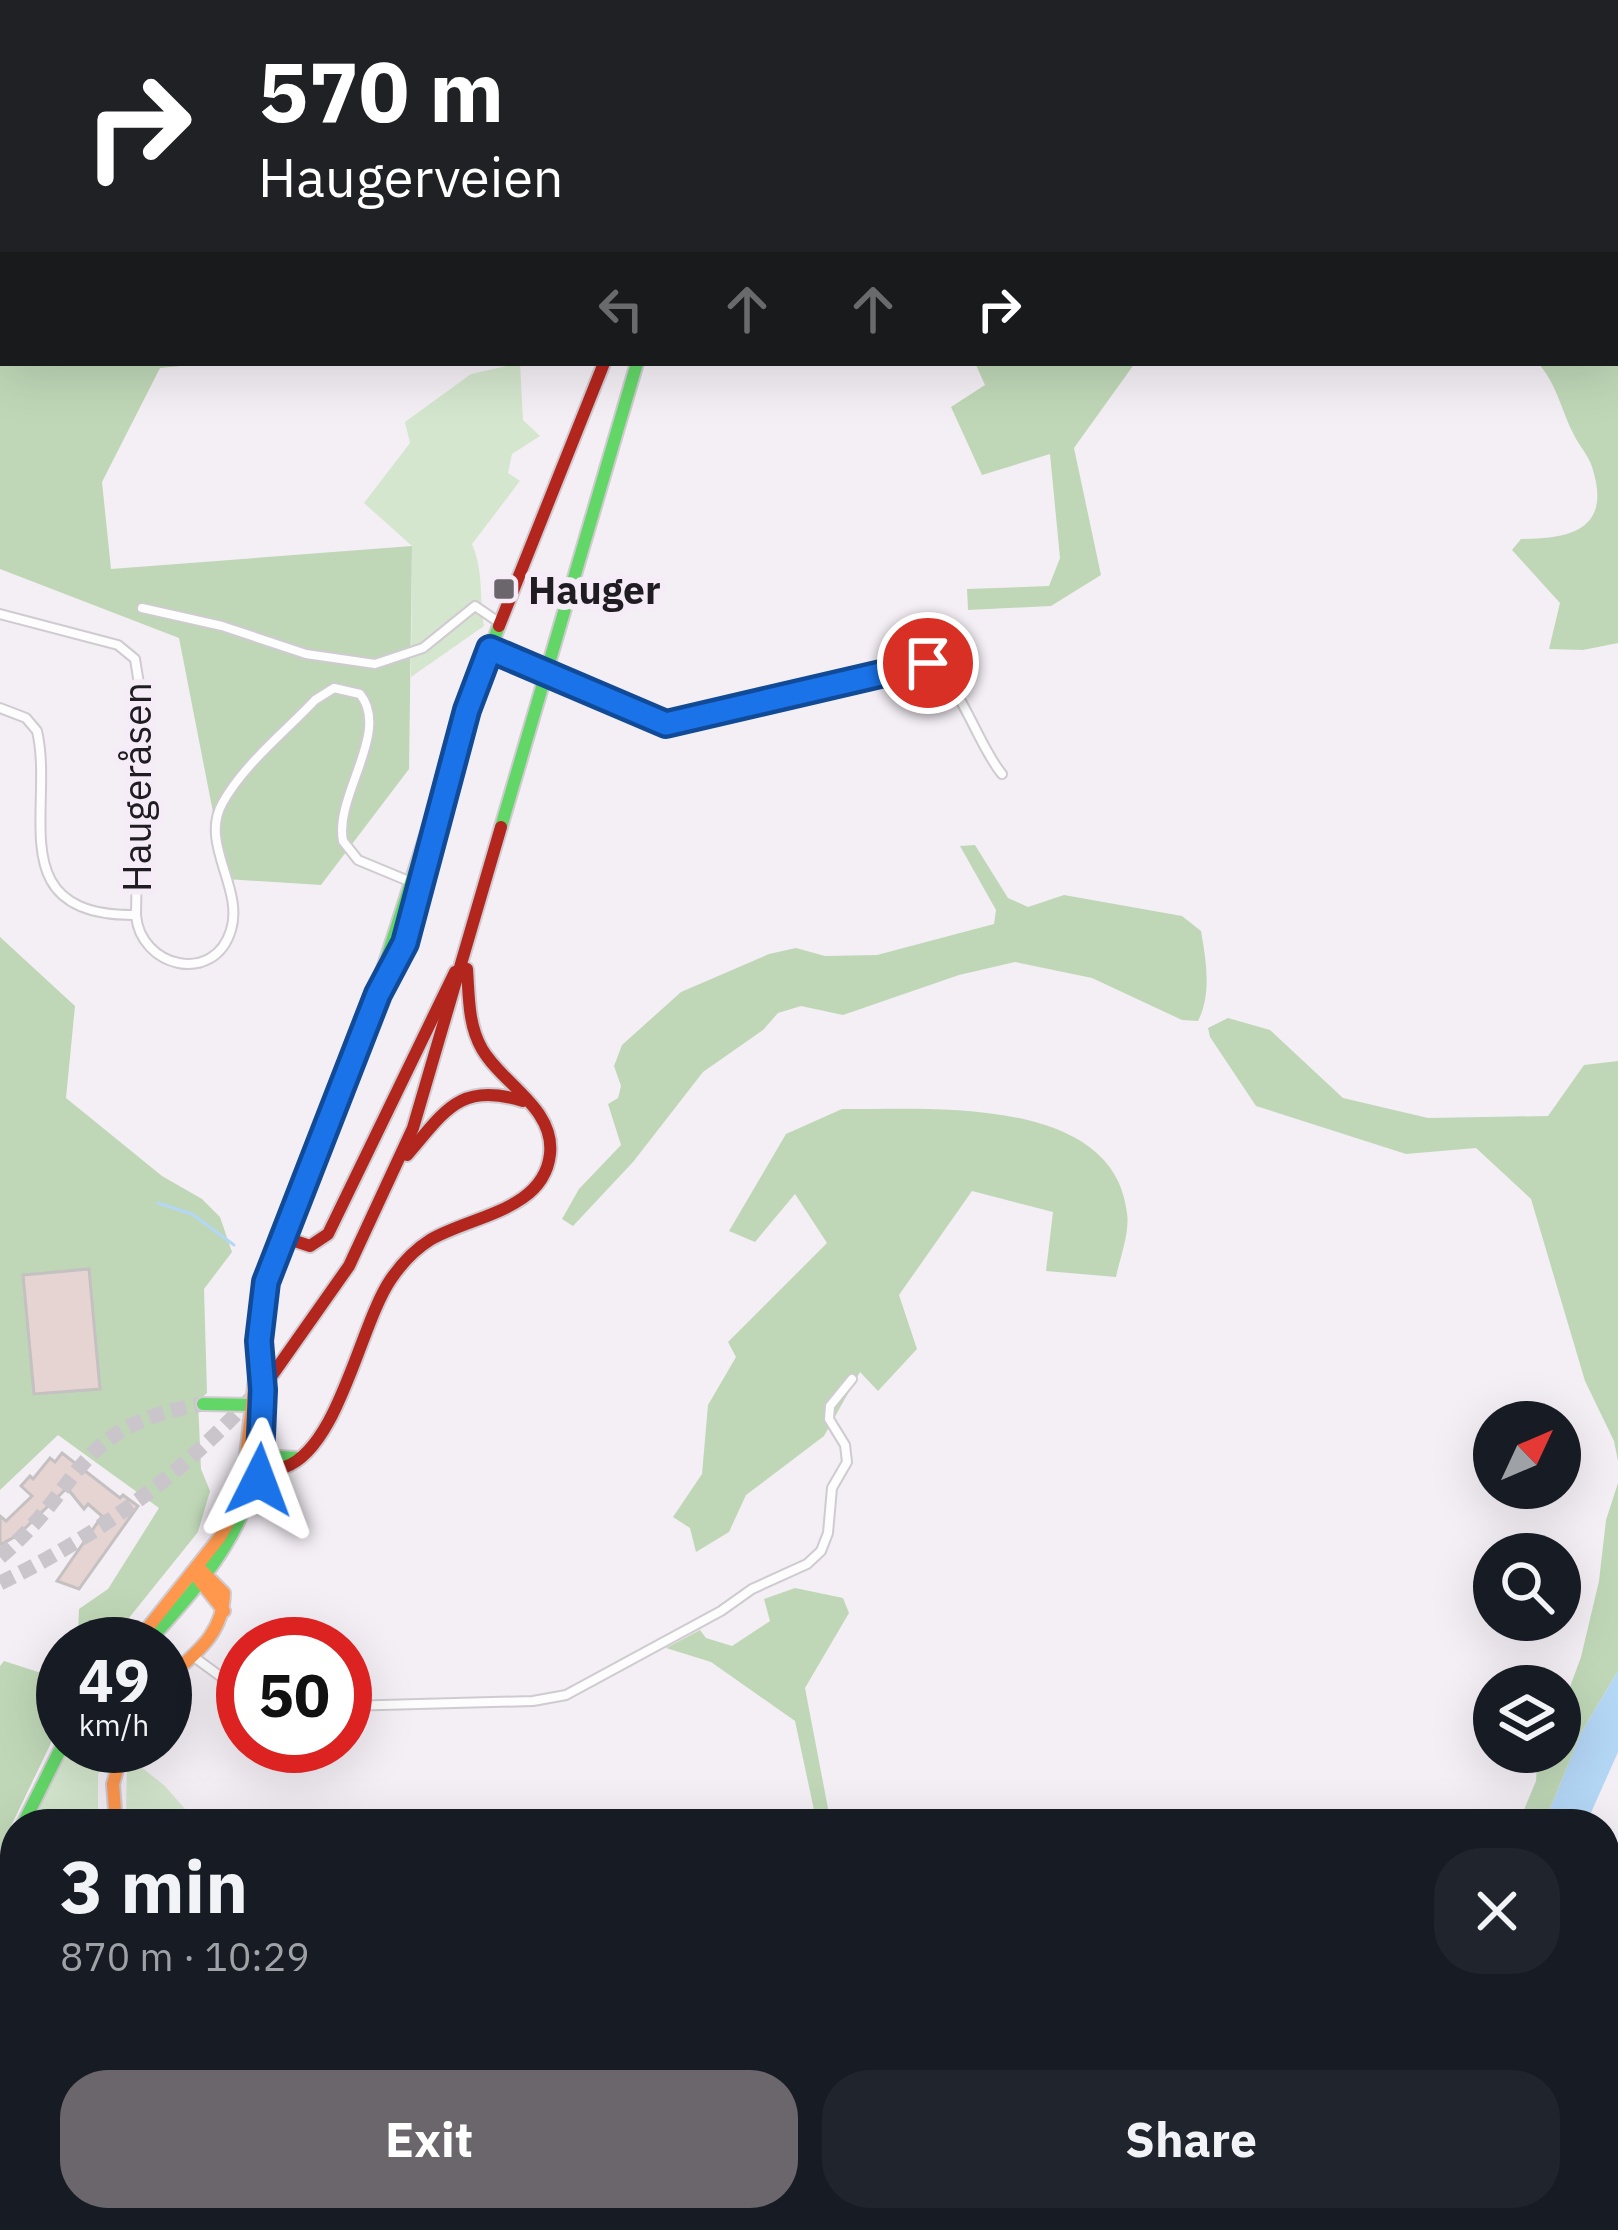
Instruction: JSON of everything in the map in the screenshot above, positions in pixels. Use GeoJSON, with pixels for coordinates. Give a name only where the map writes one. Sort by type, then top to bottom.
{"type":"FeatureCollection","features":[{"type":"Feature","properties":{"kind":"main road"},"geometry":{"type":"LineString","coordinates":[[550,653],[557,609],[627,366]]}},
{"type":"Feature","properties":{"kind":"main road"},"geometry":{"type":"LineString","coordinates":[[273,1375],[349,1266],[400,1163],[466,954],[636,366]]}},
{"type":"Feature","properties":{"kind":"main road"},"geometry":{"type":"LineString","coordinates":[[167,1617],[200,1575],[257,1464],[264,1292],[378,994],[490,649],[598,367]]}},
{"type":"Feature","properties":{"kind":"main road"},"geometry":{"type":"LineString","coordinates":[[257,1464],[297,1458],[338,1408],[379,1303],[408,1257],[451,1226],[519,1203],[540,1183],[549,1164],[550,1142],[531,1105],[479,1044],[470,1016],[466,954]]}},
{"type":"Feature","properties":{"kind":"main road"},"geometry":{"type":"LineString","coordinates":[[284,1238],[315,1245],[332,1228],[437,1001],[466,954]]}},
{"type":"Feature","properties":{"kind":"main road"},"geometry":{"type":"LineString","coordinates":[[400,1163],[438,1115],[464,1097],[499,1092],[531,1105]]}},
{"type":"Feature","properties":{"kind":"main road"},"geometry":{"type":"LineString","coordinates":[[203,1404],[257,1409]]}},
{"type":"Feature","properties":{"kind":"main road"},"geometry":{"type":"LineString","coordinates":[[194,1657],[214,1637],[224,1611],[200,1575]]}},
{"type":"Feature","properties":{"kind":"main road"},"geometry":{"type":"LineString","coordinates":[[160,1617],[200,1575]]}},
{"type":"Feature","properties":{"kind":"main road"},"geometry":{"type":"LineString","coordinates":[[30,1809],[48,1773]]}},
{"type":"Feature","properties":{"kind":"main road"},"geometry":{"type":"LineString","coordinates":[[115,1809],[116,1773]]}},
{"type":"Feature","properties":{"kind":"street"},"geometry":{"type":"LineString","coordinates":[[142,608],[222,626],[306,654],[363,664],[392,662],[423,648],[475,606],[501,624]]}},
{"type":"Feature","properties":{"kind":"street","name":"Haugeråsen"},"geometry":{"type":"LineString","coordinates":[[0,614],[118,645],[135,659],[140,690],[136,915],[143,944],[172,963],[205,960],[223,945],[233,912],[217,837],[218,813],[231,791],[287,730],[321,694],[334,688],[360,694],[370,719],[344,813],[343,841],[353,856],[417,880]]}},
{"type":"Feature","properties":{"kind":"street"},"geometry":{"type":"LineString","coordinates":[[490,649],[647,719],[680,724],[928,663],[946,678],[988,758],[1002,774]]}},
{"type":"Feature","properties":{"kind":"street","name":"Haugeråsen"},"geometry":{"type":"LineString","coordinates":[[0,708],[26,718],[37,730],[38,847],[50,878],[80,906],[136,915]]}},
{"type":"Feature","properties":{"kind":"street"},"geometry":{"type":"LineString","coordinates":[[372,1705],[566,1696],[752,1589],[807,1564],[828,1533],[832,1488],[847,1462],[845,1445],[829,1419],[830,1406],[852,1379]]}},
{"type":"Feature","properties":{"kind":"street"},"geometry":{"type":"LineString","coordinates":[[194,1657],[216,1673]]}},
{"type":"Feature","properties":{"kind":"green space"},"geometry":{"type":"Polygon","coordinates":[[[0,366],[181,366],[160,368],[102,482],[111,569],[412,546],[409,769],[321,885],[226,879],[179,638],[0,569],[0,366]]]}},
{"type":"Feature","properties":{"kind":"green space"},"geometry":{"type":"Polygon","coordinates":[[[520,366],[523,420],[540,436],[512,454],[508,473],[520,481],[472,544],[484,626],[411,677],[412,546],[364,503],[410,443],[405,422],[471,374],[520,366]]]}},
{"type":"Feature","properties":{"kind":"green space"},"geometry":{"type":"Polygon","coordinates":[[[976,366],[1133,366],[1074,448],[1101,575],[1051,606],[968,610],[967,589],[1049,586],[1060,558],[1050,454],[982,475],[951,407],[985,385],[976,366]]]}},
{"type":"Feature","properties":{"kind":"green space"},"geometry":{"type":"Polygon","coordinates":[[[1540,366],[1618,366],[1618,643],[1583,650],[1549,649],[1560,603],[1512,550],[1521,539],[1573,532],[1593,515],[1597,502],[1589,460],[1540,366]]]}},
{"type":"Feature","properties":{"kind":"green space"},"geometry":{"type":"Polygon","coordinates":[[[975,845],[1008,898],[1028,907],[1064,895],[1182,916],[1201,931],[1203,942],[1206,988],[1198,1021],[1182,1020],[1092,978],[1015,962],[959,975],[843,1015],[801,1006],[778,1013],[763,1030],[703,1072],[633,1162],[573,1226],[562,1219],[579,1189],[621,1145],[608,1104],[618,1098],[621,1086],[614,1066],[622,1045],[681,992],[769,954],[796,948],[825,956],[877,955],[994,924],[996,910],[960,846],[975,845]]]}},
{"type":"Feature","properties":{"kind":"green space"},"geometry":{"type":"Polygon","coordinates":[[[0,937],[75,1006],[66,1098],[162,1176],[202,1199],[220,1217],[232,1252],[204,1289],[207,1393],[198,1401],[201,1469],[210,1491],[198,1532],[130,1617],[79,1617],[79,1609],[108,1589],[159,1508],[58,1435],[0,1490],[0,937]]]}},
{"type":"Feature","properties":{"kind":"green space"},"geometry":{"type":"Polygon","coordinates":[[[1228,1018],[1270,1030],[1343,1098],[1428,1118],[1548,1116],[1584,1065],[1618,1061],[1618,1461],[1614,1441],[1585,1381],[1531,1199],[1476,1148],[1406,1154],[1256,1106],[1210,1037],[1208,1028],[1228,1018]]]}},
{"type":"Feature","properties":{"kind":"green space"},"geometry":{"type":"Polygon","coordinates":[[[842,1109],[967,1111],[1012,1117],[1054,1128],[1089,1147],[1115,1174],[1127,1213],[1116,1277],[1046,1271],[1053,1212],[972,1191],[899,1295],[917,1349],[878,1391],[860,1372],[824,1436],[746,1495],[729,1532],[696,1552],[690,1528],[673,1517],[702,1474],[708,1405],[736,1357],[728,1342],[827,1243],[795,1194],[755,1242],[729,1231],[786,1134],[842,1109]]]}},
{"type":"Feature","properties":{"kind":"green space"},"geometry":{"type":"Polygon","coordinates":[[[1618,1483],[1618,1671],[1581,1733],[1578,1665],[1599,1581],[1606,1520],[1618,1483]]]}},
{"type":"Feature","properties":{"kind":"green space"},"geometry":{"type":"Polygon","coordinates":[[[795,1588],[843,1598],[849,1613],[805,1688],[828,1809],[814,1809],[795,1721],[711,1662],[666,1648],[700,1630],[706,1638],[732,1646],[770,1621],[764,1599],[795,1588]]]}},
{"type":"Feature","properties":{"kind":"green space"},"geometry":{"type":"Polygon","coordinates":[[[4,1661],[36,1671],[37,1773],[19,1809],[0,1809],[0,1666],[4,1661]]]}},
{"type":"Feature","properties":{"kind":"green space"},"geometry":{"type":"Polygon","coordinates":[[[56,1773],[98,1773],[98,1809],[35,1809],[56,1773]]]}},
{"type":"Feature","properties":{"kind":"green space"},"geometry":{"type":"Polygon","coordinates":[[[127,1773],[149,1773],[185,1809],[126,1809],[127,1773]]]}},
{"type":"Feature","properties":{"kind":"green space"},"geometry":{"type":"Polygon","coordinates":[[[1537,1773],[1565,1773],[1550,1809],[1524,1809],[1537,1773]]]}},
{"type":"Feature","properties":{"kind":"water"},"geometry":{"type":"Polygon","coordinates":[[[1618,1671],[1618,1752],[1593,1809],[1550,1809],[1565,1773],[1581,1773],[1581,1733],[1618,1671]]]}},
{"type":"Feature","properties":{"kind":"building"},"geometry":{"type":"Polygon","coordinates":[[[89,1269],[100,1389],[34,1394],[23,1275],[89,1269]]]}},
{"type":"Feature","properties":{"kind":"building"},"geometry":{"type":"Polygon","coordinates":[[[62,1453],[120,1498],[123,1495],[138,1506],[79,1589],[57,1581],[102,1516],[88,1504],[84,1509],[67,1488],[18,1535],[0,1545],[0,1516],[6,1521],[32,1496],[21,1486],[50,1458],[55,1462],[62,1453]]]}},
{"type":"Feature","properties":{"kind":"waterway"},"geometry":{"type":"LineString","coordinates":[[158,1203],[192,1214],[234,1245]]}},
{"type":"Feature","properties":{"kind":"tunnel"},"geometry":{"type":"LineString","coordinates":[[0,1583],[70,1546],[135,1502],[196,1453],[252,1397]]}},
{"type":"Feature","properties":{"kind":"tunnel"},"geometry":{"type":"LineString","coordinates":[[0,1557],[104,1443],[160,1414],[203,1404]]}},
{"type":"Feature","properties":{"kind":"traffic: fast"},"geometry":{"type":"LineString","coordinates":[[501,827],[636,366]]}},
{"type":"Feature","properties":{"kind":"traffic: fast"},"geometry":{"type":"LineString","coordinates":[[326,1130],[499,626]]}},
{"type":"Feature","properties":{"kind":"traffic: fast"},"geometry":{"type":"LineString","coordinates":[[386,981],[408,933],[436,836]]}},
{"type":"Feature","properties":{"kind":"traffic: fast"},"geometry":{"type":"LineString","coordinates":[[170,1617],[203,1577],[241,1517],[259,1449],[261,1360]]}},
{"type":"Feature","properties":{"kind":"traffic: fast"},"geometry":{"type":"LineString","coordinates":[[203,1404],[251,1405],[263,1412]]}},
{"type":"Feature","properties":{"kind":"traffic: fast"},"geometry":{"type":"LineString","coordinates":[[248,1467],[262,1456],[297,1458]]}},
{"type":"Feature","properties":{"kind":"traffic: fast"},"geometry":{"type":"LineString","coordinates":[[30,1809],[48,1773]]}},
{"type":"Feature","properties":{"kind":"traffic: slow"},"geometry":{"type":"LineString","coordinates":[[156,1617],[220,1537],[241,1500],[266,1282],[326,1130]]}},
{"type":"Feature","properties":{"kind":"traffic: slow"},"geometry":{"type":"LineString","coordinates":[[192,1655],[213,1633],[224,1593],[201,1570]]}},
{"type":"Feature","properties":{"kind":"traffic: slow"},"geometry":{"type":"LineString","coordinates":[[196,1576],[224,1611]]}},
{"type":"Feature","properties":{"kind":"traffic: slow"},"geometry":{"type":"LineString","coordinates":[[115,1809],[116,1773]]}},
{"type":"Feature","properties":{"kind":"traffic: jam"},"geometry":{"type":"LineString","coordinates":[[499,626],[603,366]]}},
{"type":"Feature","properties":{"kind":"traffic: jam"},"geometry":{"type":"LineString","coordinates":[[273,1374],[349,1266],[413,1128],[501,827]]}},
{"type":"Feature","properties":{"kind":"traffic: jam"},"geometry":{"type":"LineString","coordinates":[[248,1467],[285,1467],[304,1455],[320,1436],[380,1299],[409,1257],[430,1240],[520,1200],[545,1173],[550,1154],[544,1123],[477,1040],[467,969]]}},
{"type":"Feature","properties":{"kind":"traffic: jam"},"geometry":{"type":"LineString","coordinates":[[283,1237],[310,1246],[328,1234],[455,972]]}},
{"type":"Feature","properties":{"kind":"traffic: jam"},"geometry":{"type":"LineString","coordinates":[[407,1155],[456,1104],[484,1095],[523,1101]]}},
{"type":"Feature","properties":{"kind":"place","name":"Hauger"},"geometry":{"type":"Point","coordinates":[504,589]}},
{"type":"Feature","properties":{"kind":"route"},"geometry":{"type":"LineString","coordinates":[[259,1480],[263,1390],[259,1341],[266,1282],[378,994],[405,943],[467,710],[490,649],[666,724],[928,663]]}}]}
